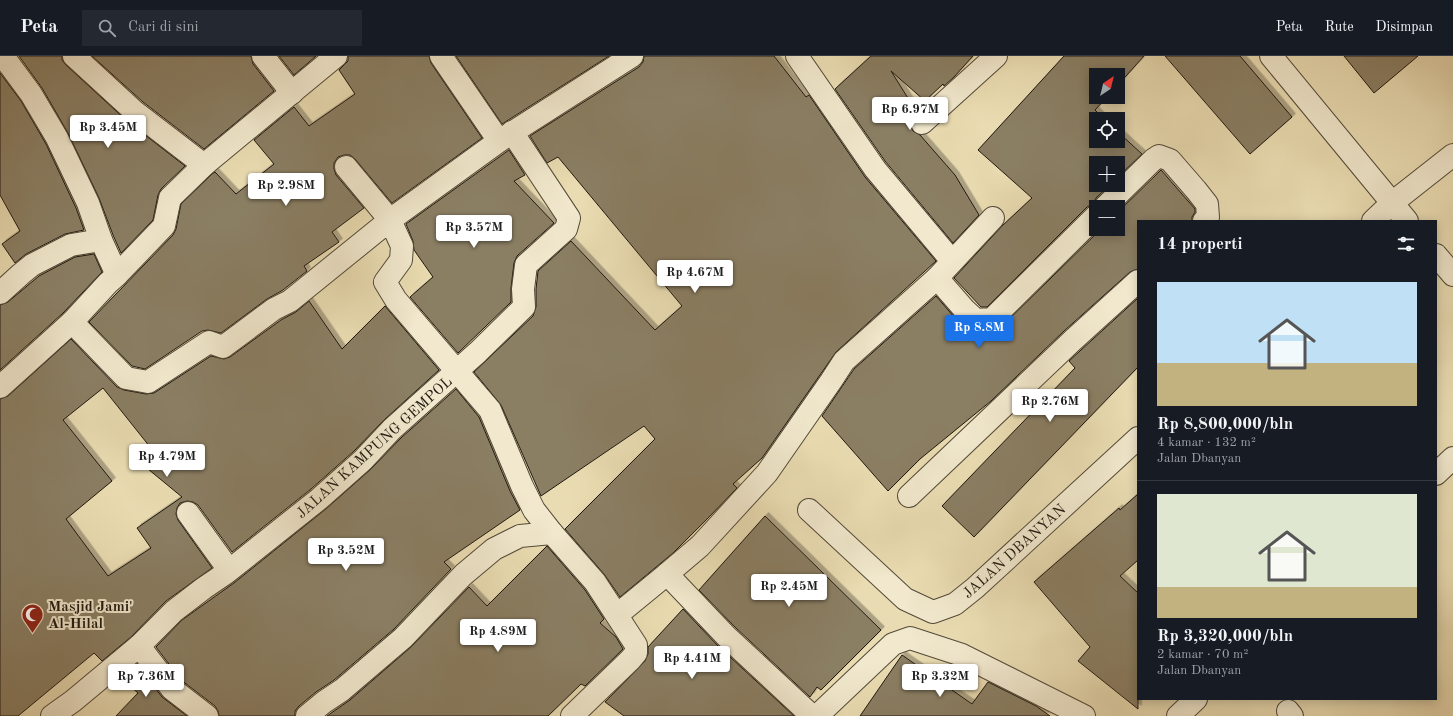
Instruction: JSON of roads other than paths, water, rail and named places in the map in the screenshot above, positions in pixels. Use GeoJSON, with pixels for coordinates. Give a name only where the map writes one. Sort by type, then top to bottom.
{"type":"FeatureCollection","features":[{"type":"Feature","properties":{"kind":"street"},"geometry":{"type":"LineString","coordinates":[[3,56],[31,94],[57,138],[88,204],[101,240],[117,275]]}},
{"type":"Feature","properties":{"kind":"street"},"geometry":{"type":"LineString","coordinates":[[74,56],[135,112],[204,165]]}},
{"type":"Feature","properties":{"kind":"street"},"geometry":{"type":"LineString","coordinates":[[263,56],[292,93]]}},
{"type":"Feature","properties":{"kind":"street"},"geometry":{"type":"LineString","coordinates":[[0,387],[72,322],[164,226],[170,198],[204,165],[336,56]]}},
{"type":"Feature","properties":{"kind":"street"},"geometry":{"type":"LineString","coordinates":[[346,167],[390,220],[402,246],[402,260],[385,282],[396,300],[457,371],[524,307],[523,289],[526,265],[566,229],[569,218],[506,136],[441,56]]}},
{"type":"Feature","properties":{"kind":"street"},"geometry":{"type":"LineString","coordinates":[[72,322],[126,378],[148,382],[209,342],[223,347],[274,309],[290,301],[390,220],[506,136],[632,56]]}},
{"type":"Feature","properties":{"kind":"street"},"geometry":{"type":"LineString","coordinates":[[797,56],[875,168],[952,261]]}},
{"type":"Feature","properties":{"kind":"street"},"geometry":{"type":"LineString","coordinates":[[922,123],[996,56]]}},
{"type":"Feature","properties":{"kind":"street"},"geometry":{"type":"LineString","coordinates":[[1271,56],[1406,220]]}},
{"type":"Feature","properties":{"kind":"street"},"geometry":{"type":"LineString","coordinates":[[1374,220],[1453,155]]}},
{"type":"Feature","properties":{"kind":"street"},"geometry":{"type":"LineString","coordinates":[[1112,200],[1159,156],[1170,160],[1207,204],[1208,217],[1205,220]]}},
{"type":"Feature","properties":{"kind":"street"},"geometry":{"type":"LineString","coordinates":[[617,615],[700,546],[767,473],[844,361],[937,278],[993,218]]}},
{"type":"Feature","properties":{"kind":"street"},"geometry":{"type":"LineString","coordinates":[[937,278],[964,309],[976,320],[992,320],[1089,223]]}},
{"type":"Feature","properties":{"kind":"street"},"geometry":{"type":"LineString","coordinates":[[0,293],[32,265],[71,245],[101,240]]}},
{"type":"Feature","properties":{"kind":"street"},"geometry":{"type":"LineString","coordinates":[[1437,256],[1453,275]]}},
{"type":"Feature","properties":{"kind":"street"},"geometry":{"type":"LineString","coordinates":[[909,496],[1073,340],[1137,282]]}},
{"type":"Feature","properties":{"kind":"street","name":"JALAN KAMPUNG GEMPOL"},"geometry":{"type":"LineString","coordinates":[[52,716],[73,701],[139,646],[174,611],[230,570],[319,499],[363,460],[392,429],[457,371],[490,410],[522,486],[534,510],[595,582],[636,645],[636,652],[572,716]]}},
{"type":"Feature","properties":{"kind":"street","name":"JALAN DBANYAN"},"geometry":{"type":"LineString","coordinates":[[809,510],[905,599],[933,612],[955,604],[976,588],[1137,439]]}},
{"type":"Feature","properties":{"kind":"street"},"geometry":{"type":"LineString","coordinates":[[1437,473],[1453,458]]}},
{"type":"Feature","properties":{"kind":"street"},"geometry":{"type":"LineString","coordinates":[[188,513],[230,570]]}},
{"type":"Feature","properties":{"kind":"street"},"geometry":{"type":"LineString","coordinates":[[307,716],[342,690],[403,638],[464,575],[494,548],[520,536],[552,533]]}},
{"type":"Feature","properties":{"kind":"street"},"geometry":{"type":"LineString","coordinates":[[667,574],[726,636],[812,716]]}},
{"type":"Feature","properties":{"kind":"street"},"geometry":{"type":"LineString","coordinates":[[817,716],[893,644],[910,638],[962,655],[1084,716]]}},
{"type":"Feature","properties":{"kind":"street"},"geometry":{"type":"LineString","coordinates":[[139,646],[172,689],[207,716]]}},
{"type":"Feature","properties":{"kind":"street"},"geometry":{"type":"LineString","coordinates":[[1178,716],[1195,700]]}},
{"type":"Feature","properties":{"kind":"place","name":"Masjid Jami' Al-Hilal"},"geometry":{"type":"Point","coordinates":[33,634]}}]}
